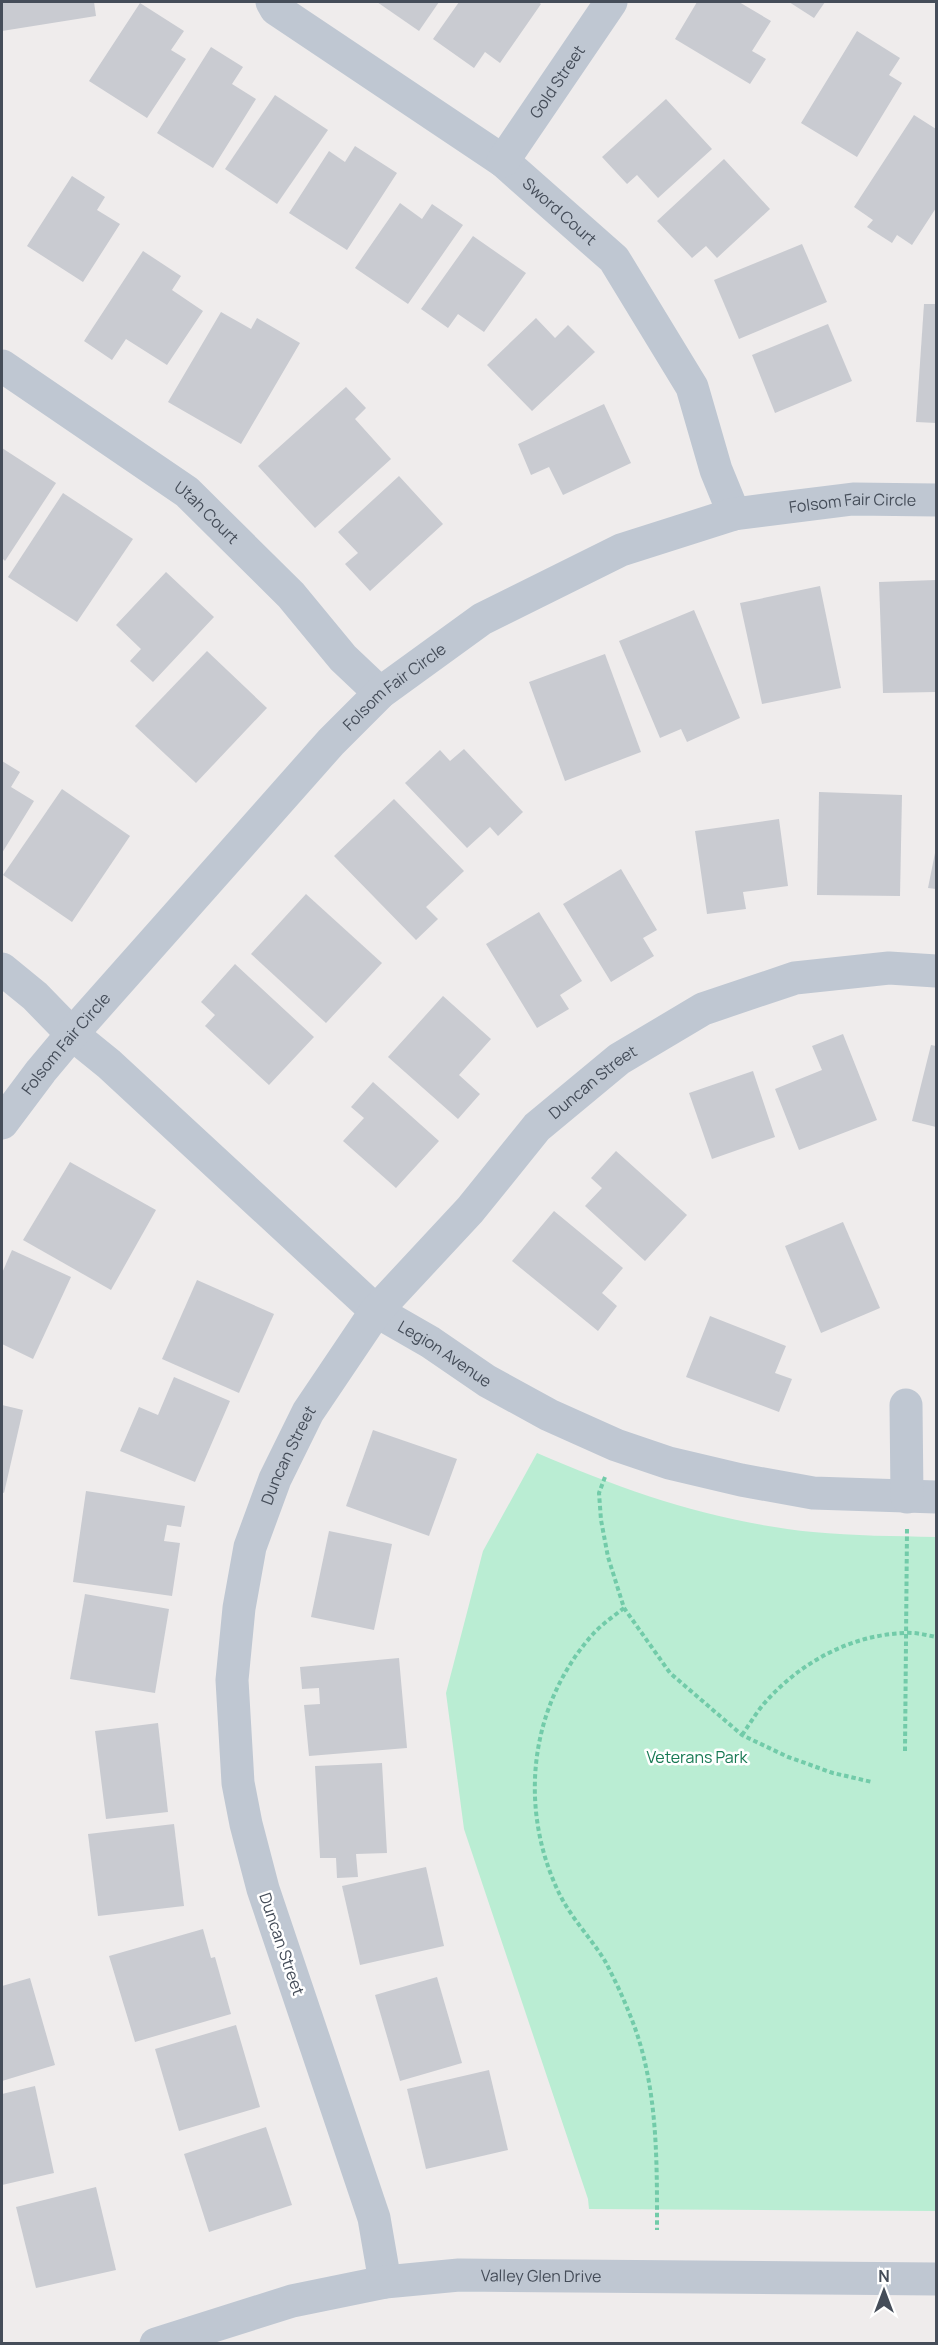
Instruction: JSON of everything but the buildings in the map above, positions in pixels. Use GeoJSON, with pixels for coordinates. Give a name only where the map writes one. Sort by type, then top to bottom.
{"type":"FeatureCollection","features":[{"type":"Feature","properties":{"kind":"street","name":"Sword Court"},"geometry":{"type":"LineString","coordinates":[[272,2],[276,9],[503,161],[614,259],[692,387],[716,470],[734,514]]}},
{"type":"Feature","properties":{"kind":"street","name":"Gold Street"},"geometry":{"type":"LineString","coordinates":[[503,161],[611,2]]}},
{"type":"Feature","properties":{"kind":"street","name":"Utah Court"},"geometry":{"type":"LineString","coordinates":[[2,366],[187,492],[291,595],[343,658],[380,693]]}},
{"type":"Feature","properties":{"kind":"street","name":"Folsom Fair Circle"},"geometry":{"type":"LineString","coordinates":[[2,1123],[40,1071],[331,742],[380,693],[482,620],[621,550],[734,514],[853,499],[936,500]]}},
{"type":"Feature","properties":{"kind":"street","name":"Duncan Street"},"geometry":{"type":"LineString","coordinates":[[385,2282],[374,2218],[263,1888],[246,1824],[237,1772],[232,1680],[239,1608],[250,1548],[274,1479],[308,1412],[376,1311],[470,1210],[537,1127],[619,1059],[703,1009],[795,978],[889,968],[936,971]]}},
{"type":"Feature","properties":{"kind":"street","name":"Legion Avenue"},"geometry":{"type":"LineString","coordinates":[[2,969],[35,996],[72,1034],[109,1064],[376,1311],[430,1341],[487,1381],[549,1415],[616,1444],[669,1463],[741,1480],[802,1491],[922,1497]]}},
{"type":"Feature","properties":{"kind":"street"},"geometry":{"type":"LineString","coordinates":[[906,1405],[922,1497]]}},
{"type":"Feature","properties":{"kind":"street","name":"Valley Glen Drive"},"geometry":{"type":"LineString","coordinates":[[156,2343],[292,2301],[385,2282],[459,2275],[936,2279]]}},
{"type":"Feature","properties":{"kind":"path"},"geometry":{"type":"LineString","coordinates":[[616,1444],[599,1493],[608,1557],[624,1608],[670,1673],[742,1735],[788,1758],[832,1773],[872,1782]]}},
{"type":"Feature","properties":{"kind":"path"},"geometry":{"type":"LineString","coordinates":[[905,1751],[906,1633],[922,1497]]}},
{"type":"Feature","properties":{"kind":"path"},"geometry":{"type":"LineString","coordinates":[[624,1608],[594,1634],[568,1669],[545,1717],[534,1770],[534,1812],[542,1850],[559,1895],[605,1962],[630,2015],[644,2056],[657,2153],[657,2230]]}},
{"type":"Feature","properties":{"kind":"path"},"geometry":{"type":"LineString","coordinates":[[742,1735],[769,1699],[797,1671],[842,1646],[870,1637],[906,1633],[936,1637]]}},
{"type":"Feature","properties":{"kind":"green space","name":"Veterans Park"},"geometry":{"type":"Polygon","coordinates":[[[537,1453],[638,1492],[741,1521],[813,1532],[936,1537],[936,2211],[589,2209],[588,2199],[464,1829],[446,1693],[483,1551],[537,1453]]]}}]}
